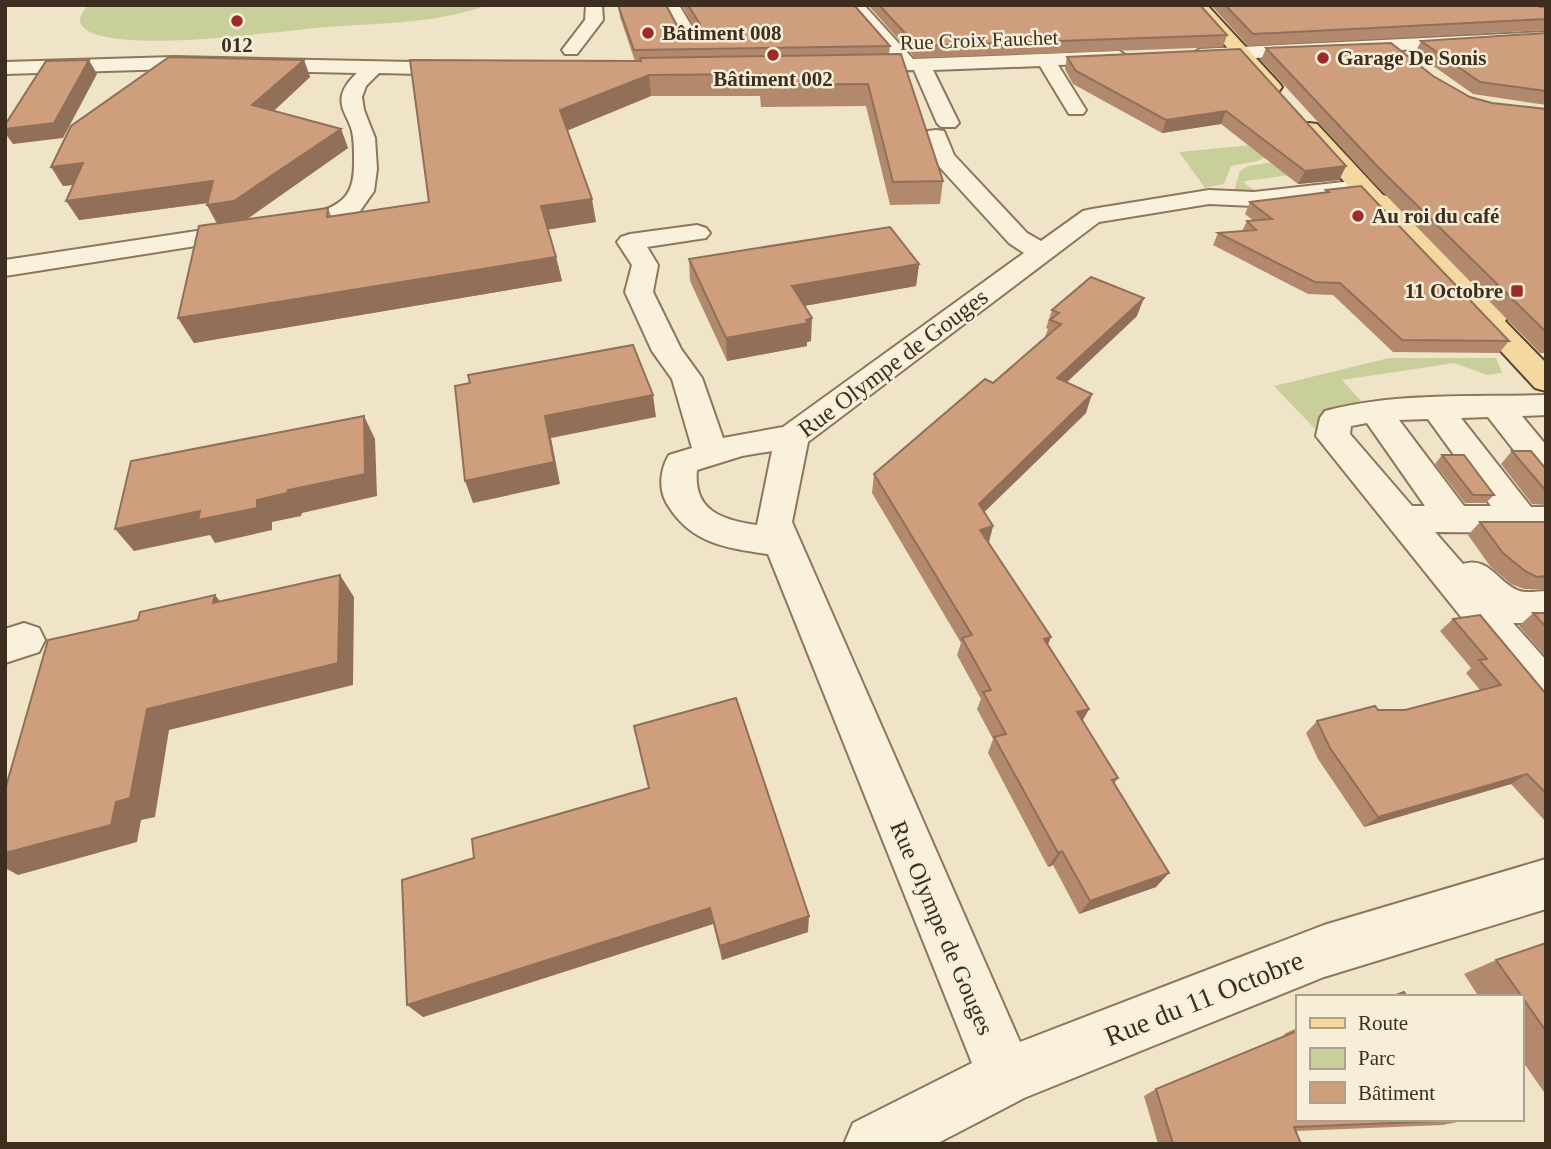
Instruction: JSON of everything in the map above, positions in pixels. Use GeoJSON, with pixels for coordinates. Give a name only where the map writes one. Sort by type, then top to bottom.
{"type":"FeatureCollection","features":[{"type":"Feature","properties":{"kind":"main road"},"geometry":{"type":"LineString","coordinates":[[1199,5],[1250,58],[1361,187],[1518,351],[1543,390]]}},
{"type":"Feature","properties":{"kind":"main road"},"geometry":{"type":"LineString","coordinates":[[1250,58],[1290,86]]}},
{"type":"Feature","properties":{"kind":"main road"},"geometry":{"type":"LineString","coordinates":[[1308,104],[1517,316]]}},
{"type":"Feature","properties":{"kind":"main road"},"geometry":{"type":"LineString","coordinates":[[1361,187],[1397,212],[1543,390]]}},
{"type":"Feature","properties":{"kind":"street"},"geometry":{"type":"LineString","coordinates":[[571,50],[594,20],[594,6],[600,5]]}},
{"type":"Feature","properties":{"kind":"street"},"geometry":{"type":"LineString","coordinates":[[671,5],[690,37]]}},
{"type":"Feature","properties":{"kind":"street"},"geometry":{"type":"LineString","coordinates":[[855,5],[916,66],[942,130],[943,157],[1018,237],[1042,253]]}},
{"type":"Feature","properties":{"kind":"street"},"geometry":{"type":"LineString","coordinates":[[1177,56],[1250,58],[1389,45],[1545,38]]}},
{"type":"Feature","properties":{"kind":"street"},"geometry":{"type":"LineString","coordinates":[[1389,45],[1410,61]]}},
{"type":"Feature","properties":{"kind":"street","name":"Rue Croix Fauchet"},"geometry":{"type":"LineString","coordinates":[[831,67],[1139,57]]}},
{"type":"Feature","properties":{"kind":"street"},"geometry":{"type":"LineString","coordinates":[[1046,60],[1076,110]]}},
{"type":"Feature","properties":{"kind":"street"},"geometry":{"type":"LineString","coordinates":[[5,83],[13,67],[174,63],[480,69]]}},
{"type":"Feature","properties":{"kind":"street"},"geometry":{"type":"LineString","coordinates":[[5,268],[317,220],[354,206],[365,190],[367,173],[363,130],[354,114],[351,95],[356,85],[374,67]]}},
{"type":"Feature","properties":{"kind":"street","name":"Rue Olympe de Gouges"},"geometry":{"type":"LineString","coordinates":[[1006,1076],[774,522],[792,438],[1092,216],[1209,197],[1254,199],[1361,187]]}},
{"type":"Feature","properties":{"kind":"street"},"geometry":{"type":"LineString","coordinates":[[696,233],[630,242],[645,265],[639,292],[667,351],[687,378],[711,454]]}},
{"type":"Feature","properties":{"kind":"street"},"geometry":{"type":"LineString","coordinates":[[1543,390],[1496,406],[1375,411],[1336,418],[1333,436],[1546,691]]}},
{"type":"Feature","properties":{"kind":"street"},"geometry":{"type":"LineString","coordinates":[[1496,406],[1546,468]]}},
{"type":"Feature","properties":{"kind":"street"},"geometry":{"type":"LineString","coordinates":[[1436,408],[1533,520]]}},
{"type":"Feature","properties":{"kind":"street"},"geometry":{"type":"LineString","coordinates":[[1375,411],[1454,519]]}},
{"type":"Feature","properties":{"kind":"street"},"geometry":{"type":"LineString","coordinates":[[782,542],[732,534],[697,522],[679,494],[681,463],[738,445],[792,438]]}},
{"type":"Feature","properties":{"kind":"street"},"geometry":{"type":"LineString","coordinates":[[1404,519],[1533,520]]}},
{"type":"Feature","properties":{"kind":"street"},"geometry":{"type":"LineString","coordinates":[[1404,519],[1510,607],[1546,607]]}},
{"type":"Feature","properties":{"kind":"street"},"geometry":{"type":"LineString","coordinates":[[1506,642],[1546,642]]}},
{"type":"Feature","properties":{"kind":"street","name":"Rue du 11 Octobre"},"geometry":{"type":"LineString","coordinates":[[874,1144],[1006,1076],[1324,951],[1546,884]]}},
{"type":"Feature","properties":{"kind":"green space","name":"012"},"geometry":{"type":"Polygon","coordinates":[[[89,5],[488,5],[424,20],[157,41],[124,40],[98,35],[83,27],[80,21],[89,5]]]}},
{"type":"Feature","properties":{"kind":"green space"},"geometry":{"type":"Polygon","coordinates":[[[1294,141],[1258,161],[1231,166],[1224,184],[1205,188],[1179,152],[1294,141]]]}},
{"type":"Feature","properties":{"kind":"green space"},"geometry":{"type":"Polygon","coordinates":[[[1273,162],[1321,171],[1245,181],[1244,183],[1257,192],[1234,191],[1240,171],[1248,166],[1273,162]]]}},
{"type":"Feature","properties":{"kind":"green space"},"geometry":{"type":"Polygon","coordinates":[[[1389,358],[1496,358],[1502,373],[1487,375],[1454,363],[1342,380],[1361,401],[1322,412],[1316,430],[1274,386],[1389,358]]]}},
{"type":"Feature","properties":{"kind":"building"},"geometry":{"type":"Polygon","coordinates":[[[618,5],[666,5],[680,31],[696,31],[700,24],[688,5],[854,5],[890,46],[634,50],[618,5]]]}},
{"type":"Feature","properties":{"kind":"building"},"geometry":{"type":"Polygon","coordinates":[[[879,5],[1200,5],[1227,35],[917,46],[879,5]]]}},
{"type":"Feature","properties":{"kind":"building"},"geometry":{"type":"Polygon","coordinates":[[[1225,5],[1538,5],[1546,7],[1546,19],[1253,34],[1225,5]]]}},
{"type":"Feature","properties":{"kind":"building"},"geometry":{"type":"Polygon","coordinates":[[[1546,33],[1546,91],[1480,82],[1421,41],[1546,33]]]}},
{"type":"Feature","properties":{"kind":"building"},"geometry":{"type":"Polygon","coordinates":[[[1391,43],[1433,76],[1470,97],[1492,103],[1546,109],[1546,332],[1378,167],[1266,48],[1391,43]]]}},
{"type":"Feature","properties":{"kind":"building"},"geometry":{"type":"Polygon","coordinates":[[[1240,49],[1346,166],[1305,171],[1226,111],[1166,120],[1076,71],[1067,57],[1240,49]]]}},
{"type":"Feature","properties":{"kind":"building"},"geometry":{"type":"Polygon","coordinates":[[[901,54],[943,181],[893,182],[868,84],[761,85],[760,74],[649,75],[560,110],[592,199],[541,206],[556,257],[178,318],[199,226],[328,208],[327,217],[429,202],[410,60],[641,61],[640,58],[901,54]]]}},
{"type":"Feature","properties":{"kind":"building"},"geometry":{"type":"Polygon","coordinates":[[[169,57],[304,60],[252,105],[341,129],[234,201],[207,205],[213,181],[66,201],[83,163],[51,167],[71,126],[169,57]]]}},
{"type":"Feature","properties":{"kind":"building"},"geometry":{"type":"Polygon","coordinates":[[[89,60],[54,123],[5,129],[46,61],[89,60]]]}},
{"type":"Feature","properties":{"kind":"building"},"geometry":{"type":"Polygon","coordinates":[[[1361,186],[1509,341],[1402,340],[1340,283],[1315,282],[1218,233],[1256,230],[1247,221],[1272,219],[1250,202],[1361,186]]]}},
{"type":"Feature","properties":{"kind":"building"},"geometry":{"type":"Polygon","coordinates":[[[890,227],[919,264],[792,286],[812,318],[806,320],[808,323],[726,338],[689,259],[890,227]]]}},
{"type":"Feature","properties":{"kind":"building"},"geometry":{"type":"Polygon","coordinates":[[[1091,277],[1144,298],[1057,378],[1092,394],[979,504],[993,526],[980,530],[1051,637],[1044,639],[1089,709],[1077,712],[1118,778],[1112,780],[1169,873],[1090,901],[1062,851],[1058,853],[994,737],[1006,734],[983,692],[991,690],[962,638],[972,635],[874,474],[985,379],[993,383],[1061,324],[1050,320],[1059,313],[1052,310],[1091,277]]]}},
{"type":"Feature","properties":{"kind":"building"},"geometry":{"type":"Polygon","coordinates":[[[633,345],[653,395],[545,416],[554,462],[465,481],[455,386],[470,383],[468,375],[633,345]]]}},
{"type":"Feature","properties":{"kind":"building"},"geometry":{"type":"Polygon","coordinates":[[[364,416],[365,474],[288,490],[287,493],[257,500],[257,508],[198,520],[200,511],[115,529],[131,461],[364,416]]]}},
{"type":"Feature","properties":{"kind":"building"},"geometry":{"type":"Polygon","coordinates":[[[1512,451],[1531,451],[1546,469],[1546,491],[1512,451]]]}},
{"type":"Feature","properties":{"kind":"building"},"geometry":{"type":"Polygon","coordinates":[[[1442,455],[1464,455],[1494,495],[1473,495],[1442,455]]]}},
{"type":"Feature","properties":{"kind":"building"},"geometry":{"type":"Polygon","coordinates":[[[1480,522],[1546,522],[1546,576],[1537,577],[1525,571],[1503,553],[1480,522]]]}},
{"type":"Feature","properties":{"kind":"building"},"geometry":{"type":"Polygon","coordinates":[[[340,575],[338,663],[147,709],[130,798],[116,802],[111,825],[5,853],[5,790],[48,640],[138,620],[140,612],[215,595],[213,603],[340,575]]]}},
{"type":"Feature","properties":{"kind":"building"},"geometry":{"type":"Polygon","coordinates":[[[1533,613],[1546,613],[1546,627],[1533,613]]]}},
{"type":"Feature","properties":{"kind":"building"},"geometry":{"type":"Polygon","coordinates":[[[1480,615],[1546,694],[1546,793],[1527,774],[1378,817],[1330,748],[1317,721],[1375,706],[1378,710],[1405,710],[1501,685],[1479,660],[1487,659],[1453,619],[1480,615]]]}},
{"type":"Feature","properties":{"kind":"building"},"geometry":{"type":"Polygon","coordinates":[[[736,698],[809,916],[720,946],[710,908],[407,1005],[402,880],[474,858],[472,839],[649,788],[634,726],[736,698]]]}},
{"type":"Feature","properties":{"kind":"building"},"geometry":{"type":"Polygon","coordinates":[[[1546,943],[1546,1031],[1523,995],[1496,960],[1546,943]]]}},
{"type":"Feature","properties":{"kind":"building"},"geometry":{"type":"Polygon","coordinates":[[[1296,1031],[1296,1121],[1442,1121],[1294,1127],[1301,1144],[1173,1144],[1156,1089],[1296,1031]]]}},
{"type":"Feature","properties":{"kind":"place","name":"012"},"geometry":{"type":"Point","coordinates":[237,21]}},
{"type":"Feature","properties":{"kind":"place","name":"Bâtiment 008"},"geometry":{"type":"Point","coordinates":[648,33]}},
{"type":"Feature","properties":{"kind":"place","name":"Bâtiment 002"},"geometry":{"type":"Point","coordinates":[773,55]}},
{"type":"Feature","properties":{"kind":"place","name":"Garage De Sonis"},"geometry":{"type":"Point","coordinates":[1323,58]}},
{"type":"Feature","properties":{"kind":"place","name":"Au roi du café"},"geometry":{"type":"Point","coordinates":[1358,216]}},
{"type":"Feature","properties":{"kind":"place","name":"11 Octobre"},"geometry":{"type":"Point","coordinates":[1517,291]}}]}
